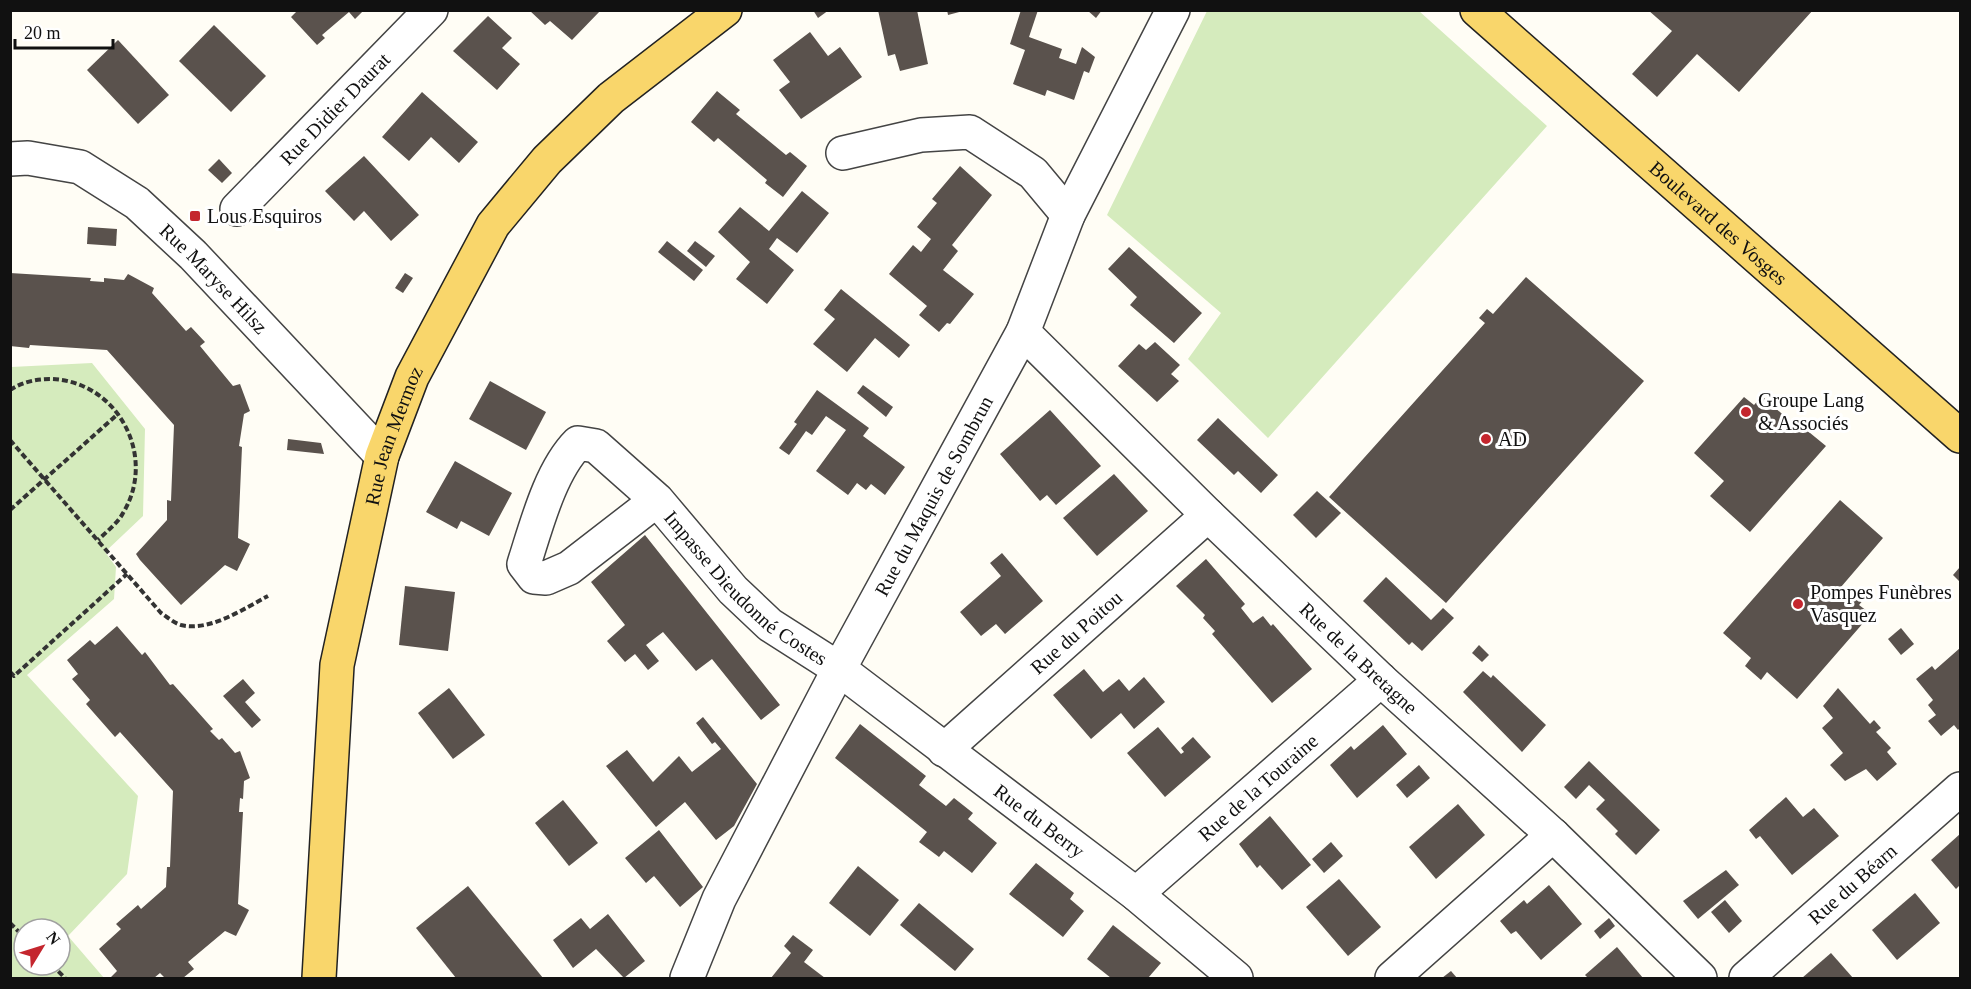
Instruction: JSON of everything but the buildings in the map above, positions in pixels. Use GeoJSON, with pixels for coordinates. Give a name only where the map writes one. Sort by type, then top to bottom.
{"type":"FeatureCollection","features":[{"type":"Feature","properties":{"kind":"main road","name":"Rue Jean Mermoz"},"geometry":{"type":"LineString","coordinates":[[319,978],[338,665],[382,456],[412,377],[493,225],[548,160],[610,98],[726,10]]}},
{"type":"Feature","properties":{"kind":"main road","name":"Boulevard des Vosges"},"geometry":{"type":"LineString","coordinates":[[1477,10],[1960,436]]}},
{"type":"Feature","properties":{"kind":"street","name":"Rue Didier Daurat"},"geometry":{"type":"LineString","coordinates":[[237,209],[431,10]]}},
{"type":"Feature","properties":{"kind":"street","name":"Rue du Maquis de Sombrun"},"geometry":{"type":"LineString","coordinates":[[687,978],[719,899],[839,669],[1023,332],[1068,215],[1173,10]]}},
{"type":"Feature","properties":{"kind":"street"},"geometry":{"type":"LineString","coordinates":[[843,153],[921,135],[970,132],[1033,173],[1068,215]]}},
{"type":"Feature","properties":{"kind":"street","name":"Rue Maryse Hilsz"},"geometry":{"type":"LineString","coordinates":[[10,159],[28,158],[80,167],[137,203],[193,255],[382,456]]}},
{"type":"Feature","properties":{"kind":"street","name":"Rue de la Bretagne"},"geometry":{"type":"LineString","coordinates":[[1023,332],[1208,515],[1381,680],[1553,835],[1700,978]]}},
{"type":"Feature","properties":{"kind":"street","name":"Impasse Dieudonné Costes"},"geometry":{"type":"LineString","coordinates":[[657,500],[733,590],[770,625],[839,669]]}},
{"type":"Feature","properties":{"kind":"street","name":"Rue du Poitou"},"geometry":{"type":"LineString","coordinates":[[944,750],[1208,515]]}},
{"type":"Feature","properties":{"kind":"street","name":"Rue du Berry"},"geometry":{"type":"LineString","coordinates":[[839,669],[1136,894],[1236,978]]}},
{"type":"Feature","properties":{"kind":"street","name":"Rue de la Touraine"},"geometry":{"type":"LineString","coordinates":[[1136,894],[1381,680]]}},
{"type":"Feature","properties":{"kind":"street","name":"Rue du Béarn"},"geometry":{"type":"LineString","coordinates":[[1746,978],[1960,789]]}},
{"type":"Feature","properties":{"kind":"street"},"geometry":{"type":"LineString","coordinates":[[1392,978],[1553,835]]}},
{"type":"Feature","properties":{"kind":"path"},"geometry":{"type":"LineString","coordinates":[[10,390],[18,384],[40,379],[62,379],[84,386],[103,397],[119,413],[133,442],[136,458],[135,483],[122,516],[98,540]]}},
{"type":"Feature","properties":{"kind":"path"},"geometry":{"type":"LineString","coordinates":[[10,510],[119,413]]}},
{"type":"Feature","properties":{"kind":"path"},"geometry":{"type":"LineString","coordinates":[[10,440],[161,613],[179,625],[197,626],[218,621],[268,596]]}},
{"type":"Feature","properties":{"kind":"path"},"geometry":{"type":"LineString","coordinates":[[10,672],[14,676],[127,574]]}},
{"type":"Feature","properties":{"kind":"green space"},"geometry":{"type":"Polygon","coordinates":[[[1207,11],[1419,11],[1547,126],[1268,438],[1188,359],[1221,313],[1107,215],[1207,11]]]}},
{"type":"Feature","properties":{"kind":"green space"},"geometry":{"type":"Polygon","coordinates":[[[92,363],[145,429],[143,516],[105,552],[116,567],[114,599],[27,675],[138,796],[127,874],[72,932],[72,917],[12,917],[12,977],[72,977],[72,941],[104,978],[11,978],[11,367],[92,363]]]}},
{"type":"Feature","properties":{"kind":"place","name":"Lous Esquiros"},"geometry":{"type":"Point","coordinates":[195,216]}},
{"type":"Feature","properties":{"kind":"place","name":"Groupe Lang & Associés"},"geometry":{"type":"Point","coordinates":[1746,412]}},
{"type":"Feature","properties":{"kind":"place","name":"AD"},"geometry":{"type":"Point","coordinates":[1486,439]}},
{"type":"Feature","properties":{"kind":"place","name":"Pompes Funèbres Vasquez"},"geometry":{"type":"Point","coordinates":[1798,604]}}]}
